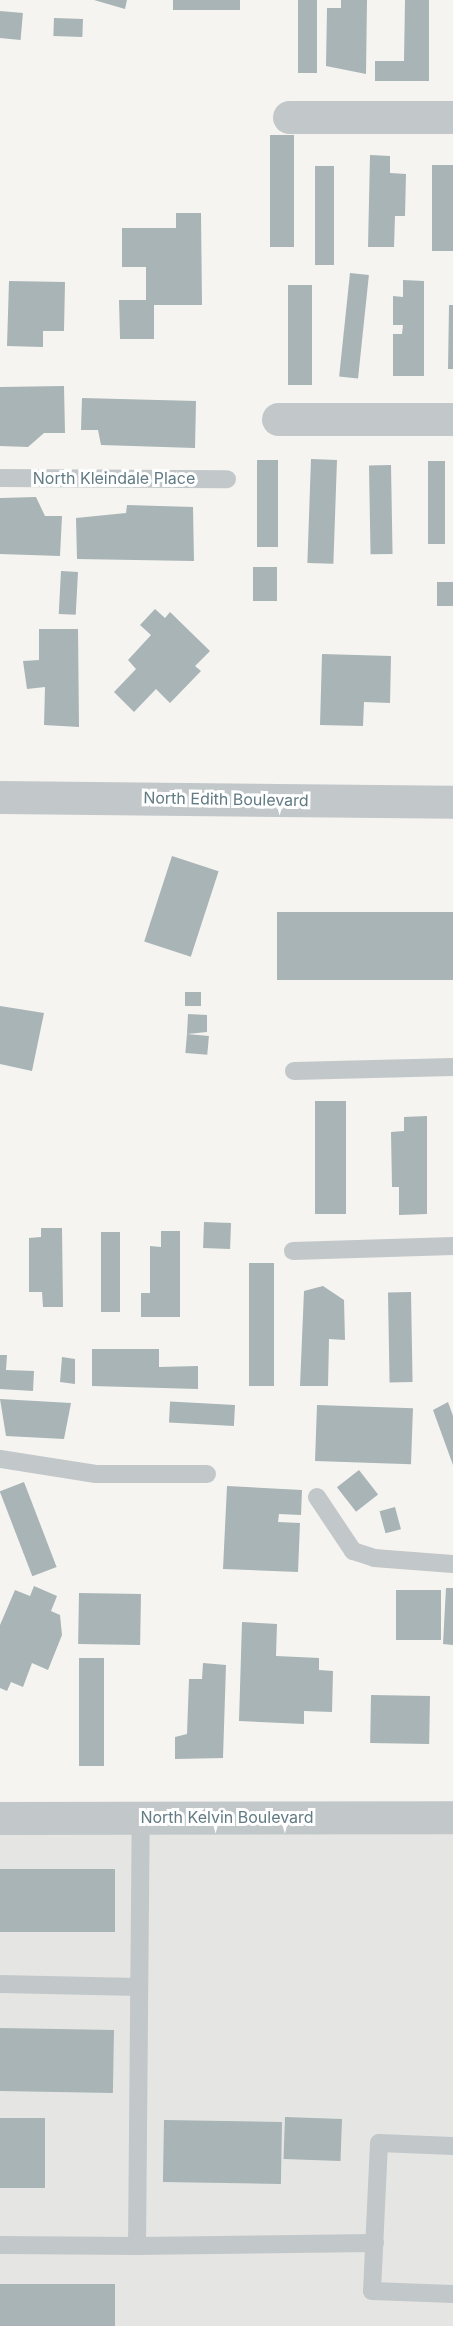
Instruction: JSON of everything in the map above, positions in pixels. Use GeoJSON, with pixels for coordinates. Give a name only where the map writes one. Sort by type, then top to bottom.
{"type":"FeatureCollection","features":[{"type":"Feature","properties":{"kind":"street"},"geometry":{"type":"LineString","coordinates":[[289,117],[453,117]]}},
{"type":"Feature","properties":{"kind":"street"},"geometry":{"type":"LineString","coordinates":[[278,419],[453,419]]}},
{"type":"Feature","properties":{"kind":"street","name":"North Edith Boulevard"},"geometry":{"type":"LineString","coordinates":[[0,797],[453,802]]}},
{"type":"Feature","properties":{"kind":"street","name":"North Kelvin Boulevard"},"geometry":{"type":"LineString","coordinates":[[0,1818],[453,1817]]}},
{"type":"Feature","properties":{"kind":"lane","name":"North Kleindale Place"},"geometry":{"type":"LineString","coordinates":[[0,478],[227,478]]}},
{"type":"Feature","properties":{"kind":"lane"},"geometry":{"type":"LineString","coordinates":[[294,1071],[453,1067]]}},
{"type":"Feature","properties":{"kind":"lane"},"geometry":{"type":"LineString","coordinates":[[293,1251],[453,1246]]}},
{"type":"Feature","properties":{"kind":"lane"},"geometry":{"type":"LineString","coordinates":[[0,1459],[96,1474],[207,1474]]}},
{"type":"Feature","properties":{"kind":"lane"},"geometry":{"type":"LineString","coordinates":[[317,1497],[353,1551],[374,1558],[453,1563]]}},
{"type":"Feature","properties":{"kind":"lane"},"geometry":{"type":"LineString","coordinates":[[137,2246],[141,1818]]}},
{"type":"Feature","properties":{"kind":"lane"},"geometry":{"type":"LineString","coordinates":[[0,1984],[139,1987]]}},
{"type":"Feature","properties":{"kind":"lane"},"geometry":{"type":"LineString","coordinates":[[453,2146],[379,2143],[372,2291],[453,2294]]}},
{"type":"Feature","properties":{"kind":"lane"},"geometry":{"type":"LineString","coordinates":[[0,2245],[375,2243]]}},
{"type":"Feature","properties":{"kind":"shaded area"},"geometry":{"type":"Polygon","coordinates":[[[0,1829],[453,1829],[453,2326],[0,2326],[0,1829]]]}},
{"type":"Feature","properties":{"kind":"building"},"geometry":{"type":"Polygon","coordinates":[[[94,0],[127,0],[125,9],[94,0]]]}},
{"type":"Feature","properties":{"kind":"building"},"geometry":{"type":"Polygon","coordinates":[[[173,0],[240,0],[240,10],[173,10],[173,0]]]}},
{"type":"Feature","properties":{"kind":"building"},"geometry":{"type":"Polygon","coordinates":[[[298,0],[317,0],[317,73],[298,73],[298,0]]]}},
{"type":"Feature","properties":{"kind":"building"},"geometry":{"type":"Polygon","coordinates":[[[341,0],[367,0],[366,74],[326,66],[327,8],[341,8],[341,0]]]}},
{"type":"Feature","properties":{"kind":"building"},"geometry":{"type":"Polygon","coordinates":[[[405,0],[429,0],[429,81],[375,81],[375,61],[404,61],[405,0]]]}},
{"type":"Feature","properties":{"kind":"building"},"geometry":{"type":"Polygon","coordinates":[[[0,11],[23,13],[21,40],[0,38],[0,11]]]}},
{"type":"Feature","properties":{"kind":"building"},"geometry":{"type":"Polygon","coordinates":[[[54,18],[83,19],[82,37],[53,36],[54,18]]]}},
{"type":"Feature","properties":{"kind":"building"},"geometry":{"type":"Polygon","coordinates":[[[270,135],[294,135],[294,247],[270,247],[270,135]]]}},
{"type":"Feature","properties":{"kind":"building"},"geometry":{"type":"Polygon","coordinates":[[[370,155],[390,156],[390,173],[406,174],[405,216],[395,216],[394,247],[368,247],[370,155]]]}},
{"type":"Feature","properties":{"kind":"building"},"geometry":{"type":"Polygon","coordinates":[[[432,165],[453,165],[453,251],[432,251],[432,165]]]}},
{"type":"Feature","properties":{"kind":"building"},"geometry":{"type":"Polygon","coordinates":[[[315,166],[334,166],[334,265],[315,265],[315,166]]]}},
{"type":"Feature","properties":{"kind":"building"},"geometry":{"type":"Polygon","coordinates":[[[176,213],[201,213],[202,305],[154,305],[154,339],[120,339],[119,300],[146,300],[146,267],[122,267],[122,228],[176,228],[176,213]]]}},
{"type":"Feature","properties":{"kind":"building"},"geometry":{"type":"Polygon","coordinates":[[[350,273],[369,275],[358,378],[339,376],[350,273]]]}},
{"type":"Feature","properties":{"kind":"building"},"geometry":{"type":"Polygon","coordinates":[[[403,280],[424,281],[424,376],[393,376],[393,334],[402,334],[403,325],[393,325],[393,296],[403,297],[403,280]]]}},
{"type":"Feature","properties":{"kind":"building"},"geometry":{"type":"Polygon","coordinates":[[[9,281],[65,282],[64,331],[43,331],[43,347],[7,346],[9,281]]]}},
{"type":"Feature","properties":{"kind":"building"},"geometry":{"type":"Polygon","coordinates":[[[288,285],[312,285],[312,385],[288,385],[288,285]]]}},
{"type":"Feature","properties":{"kind":"building"},"geometry":{"type":"Polygon","coordinates":[[[449,305],[453,305],[453,369],[448,369],[449,305]]]}},
{"type":"Feature","properties":{"kind":"building"},"geometry":{"type":"Polygon","coordinates":[[[64,386],[65,433],[44,433],[28,447],[0,446],[0,387],[64,386]]]}},
{"type":"Feature","properties":{"kind":"building"},"geometry":{"type":"Polygon","coordinates":[[[82,398],[196,401],[195,448],[101,445],[98,430],[81,430],[82,398]]]}},
{"type":"Feature","properties":{"kind":"building"},"geometry":{"type":"Polygon","coordinates":[[[311,459],[337,460],[333,564],[307,563],[311,459]]]}},
{"type":"Feature","properties":{"kind":"building"},"geometry":{"type":"Polygon","coordinates":[[[257,460],[278,460],[278,547],[257,547],[257,460]]]}},
{"type":"Feature","properties":{"kind":"building"},"geometry":{"type":"Polygon","coordinates":[[[428,461],[445,461],[445,544],[428,544],[428,461]]]}},
{"type":"Feature","properties":{"kind":"building"},"geometry":{"type":"Polygon","coordinates":[[[369,465],[391,465],[393,554],[371,554],[369,465]]]}},
{"type":"Feature","properties":{"kind":"building"},"geometry":{"type":"Polygon","coordinates":[[[36,497],[45,516],[62,516],[60,556],[0,554],[0,498],[36,497]]]}},
{"type":"Feature","properties":{"kind":"building"},"geometry":{"type":"Polygon","coordinates":[[[127,505],[193,507],[194,561],[77,559],[76,518],[126,513],[127,505]]]}},
{"type":"Feature","properties":{"kind":"building"},"geometry":{"type":"Polygon","coordinates":[[[253,567],[277,567],[277,601],[253,601],[253,567]]]}},
{"type":"Feature","properties":{"kind":"building"},"geometry":{"type":"Polygon","coordinates":[[[61,571],[78,572],[76,615],[59,614],[61,571]]]}},
{"type":"Feature","properties":{"kind":"building"},"geometry":{"type":"Polygon","coordinates":[[[437,582],[453,582],[453,606],[437,606],[437,582]]]}},
{"type":"Feature","properties":{"kind":"building"},"geometry":{"type":"Polygon","coordinates":[[[155,609],[165,618],[170,612],[210,651],[195,666],[201,671],[170,703],[156,689],[134,712],[114,692],[136,669],[128,660],[151,635],[140,625],[155,609]]]}},
{"type":"Feature","properties":{"kind":"building"},"geometry":{"type":"Polygon","coordinates":[[[39,629],[78,629],[79,727],[44,725],[45,687],[27,689],[23,661],[39,660],[39,629]]]}},
{"type":"Feature","properties":{"kind":"building"},"geometry":{"type":"Polygon","coordinates":[[[322,654],[391,656],[390,703],[364,702],[363,726],[320,725],[322,654]]]}},
{"type":"Feature","properties":{"kind":"building"},"geometry":{"type":"Polygon","coordinates":[[[172,856],[219,871],[191,957],[144,942],[172,856]]]}},
{"type":"Feature","properties":{"kind":"building"},"geometry":{"type":"Polygon","coordinates":[[[277,912],[453,912],[453,980],[277,980],[277,912]]]}},
{"type":"Feature","properties":{"kind":"building"},"geometry":{"type":"Polygon","coordinates":[[[185,992],[201,992],[201,1006],[185,1006],[185,992]]]}},
{"type":"Feature","properties":{"kind":"building"},"geometry":{"type":"Polygon","coordinates":[[[0,1006],[44,1013],[32,1071],[0,1064],[0,1006]]]}},
{"type":"Feature","properties":{"kind":"building"},"geometry":{"type":"Polygon","coordinates":[[[188,1014],[207,1015],[207,1032],[187,1034],[188,1014]]]}},
{"type":"Feature","properties":{"kind":"building"},"geometry":{"type":"Polygon","coordinates":[[[187,1034],[209,1036],[207,1055],[185,1053],[187,1034]]]}},
{"type":"Feature","properties":{"kind":"building"},"geometry":{"type":"Polygon","coordinates":[[[315,1101],[346,1101],[346,1214],[315,1214],[315,1101]]]}},
{"type":"Feature","properties":{"kind":"building"},"geometry":{"type":"Polygon","coordinates":[[[427,1116],[427,1214],[399,1215],[399,1187],[392,1187],[391,1132],[404,1131],[404,1117],[427,1116]]]}},
{"type":"Feature","properties":{"kind":"building"},"geometry":{"type":"Polygon","coordinates":[[[204,1222],[231,1223],[230,1249],[203,1248],[204,1222]]]}},
{"type":"Feature","properties":{"kind":"building"},"geometry":{"type":"Polygon","coordinates":[[[41,1228],[62,1228],[63,1307],[43,1307],[42,1292],[29,1292],[29,1238],[41,1237],[41,1228]]]}},
{"type":"Feature","properties":{"kind":"building"},"geometry":{"type":"Polygon","coordinates":[[[161,1231],[180,1231],[180,1317],[141,1317],[141,1293],[150,1293],[150,1246],[161,1247],[161,1231]]]}},
{"type":"Feature","properties":{"kind":"building"},"geometry":{"type":"Polygon","coordinates":[[[101,1232],[120,1232],[120,1312],[101,1312],[101,1232]]]}},
{"type":"Feature","properties":{"kind":"building"},"geometry":{"type":"Polygon","coordinates":[[[249,1263],[274,1263],[274,1386],[249,1386],[249,1263]]]}},
{"type":"Feature","properties":{"kind":"building"},"geometry":{"type":"Polygon","coordinates":[[[323,1286],[344,1300],[345,1340],[329,1339],[328,1386],[300,1386],[304,1291],[323,1286]]]}},
{"type":"Feature","properties":{"kind":"building"},"geometry":{"type":"Polygon","coordinates":[[[388,1292],[411,1292],[413,1382],[390,1382],[388,1292]]]}},
{"type":"Feature","properties":{"kind":"building"},"geometry":{"type":"Polygon","coordinates":[[[92,1349],[159,1349],[159,1367],[198,1366],[198,1389],[92,1386],[92,1349]]]}},
{"type":"Feature","properties":{"kind":"building"},"geometry":{"type":"Polygon","coordinates":[[[0,1355],[7,1355],[6,1370],[34,1371],[33,1391],[0,1389],[0,1355]]]}},
{"type":"Feature","properties":{"kind":"building"},"geometry":{"type":"Polygon","coordinates":[[[62,1357],[75,1359],[75,1384],[60,1382],[62,1357]]]}},
{"type":"Feature","properties":{"kind":"building"},"geometry":{"type":"Polygon","coordinates":[[[0,1399],[71,1403],[64,1439],[6,1436],[0,1399]]]}},
{"type":"Feature","properties":{"kind":"building"},"geometry":{"type":"Polygon","coordinates":[[[170,1402],[235,1405],[234,1426],[169,1423],[170,1402]]]}},
{"type":"Feature","properties":{"kind":"building"},"geometry":{"type":"Polygon","coordinates":[[[448,1402],[453,1416],[453,1465],[433,1410],[448,1402]]]}},
{"type":"Feature","properties":{"kind":"building"},"geometry":{"type":"Polygon","coordinates":[[[317,1405],[413,1408],[411,1464],[315,1461],[317,1405]]]}},
{"type":"Feature","properties":{"kind":"building"},"geometry":{"type":"Polygon","coordinates":[[[359,1470],[378,1494],[356,1512],[337,1487],[359,1470]]]}},
{"type":"Feature","properties":{"kind":"building"},"geometry":{"type":"Polygon","coordinates":[[[24,1482],[57,1567],[32,1576],[0,1492],[24,1482]]]}},
{"type":"Feature","properties":{"kind":"building"},"geometry":{"type":"Polygon","coordinates":[[[227,1486],[302,1490],[301,1515],[279,1514],[278,1522],[300,1523],[298,1572],[223,1569],[227,1486]]]}},
{"type":"Feature","properties":{"kind":"building"},"geometry":{"type":"Polygon","coordinates":[[[395,1507],[401,1529],[385,1533],[380,1511],[395,1507]]]}},
{"type":"Feature","properties":{"kind":"building"},"geometry":{"type":"Polygon","coordinates":[[[34,1586],[57,1596],[51,1611],[60,1615],[62,1635],[48,1670],[32,1663],[23,1687],[11,1682],[7,1691],[0,1688],[0,1625],[15,1590],[30,1596],[34,1586]]]}},
{"type":"Feature","properties":{"kind":"building"},"geometry":{"type":"Polygon","coordinates":[[[446,1588],[453,1588],[453,1645],[443,1644],[446,1588]]]}},
{"type":"Feature","properties":{"kind":"building"},"geometry":{"type":"Polygon","coordinates":[[[396,1590],[441,1590],[441,1640],[396,1640],[396,1590]]]}},
{"type":"Feature","properties":{"kind":"building"},"geometry":{"type":"Polygon","coordinates":[[[79,1593],[141,1594],[140,1645],[78,1644],[79,1593]]]}},
{"type":"Feature","properties":{"kind":"building"},"geometry":{"type":"Polygon","coordinates":[[[242,1622],[277,1624],[276,1656],[319,1658],[319,1670],[333,1671],[332,1712],[304,1711],[304,1724],[239,1721],[242,1622]]]}},
{"type":"Feature","properties":{"kind":"building"},"geometry":{"type":"Polygon","coordinates":[[[79,1658],[104,1658],[104,1766],[79,1766],[79,1658]]]}},
{"type":"Feature","properties":{"kind":"building"},"geometry":{"type":"Polygon","coordinates":[[[203,1663],[226,1665],[223,1758],[175,1759],[175,1737],[187,1734],[189,1679],[202,1679],[203,1663]]]}},
{"type":"Feature","properties":{"kind":"building"},"geometry":{"type":"Polygon","coordinates":[[[371,1695],[430,1696],[429,1744],[370,1743],[371,1695]]]}},
{"type":"Feature","properties":{"kind":"building"},"geometry":{"type":"Polygon","coordinates":[[[0,1869],[115,1869],[115,1932],[0,1932],[0,1869]]]}},
{"type":"Feature","properties":{"kind":"building"},"geometry":{"type":"Polygon","coordinates":[[[0,2028],[114,2030],[113,2093],[0,2091],[0,2028]]]}},
{"type":"Feature","properties":{"kind":"building"},"geometry":{"type":"Polygon","coordinates":[[[285,2117],[342,2119],[340,2161],[284,2159],[285,2117]]]}},
{"type":"Feature","properties":{"kind":"building"},"geometry":{"type":"Polygon","coordinates":[[[0,2118],[45,2118],[45,2188],[0,2188],[0,2118]]]}},
{"type":"Feature","properties":{"kind":"building"},"geometry":{"type":"Polygon","coordinates":[[[164,2120],[282,2122],[281,2184],[163,2182],[164,2120]]]}},
{"type":"Feature","properties":{"kind":"building"},"geometry":{"type":"Polygon","coordinates":[[[0,2284],[115,2284],[115,2326],[0,2326],[0,2284]]]}}]}
